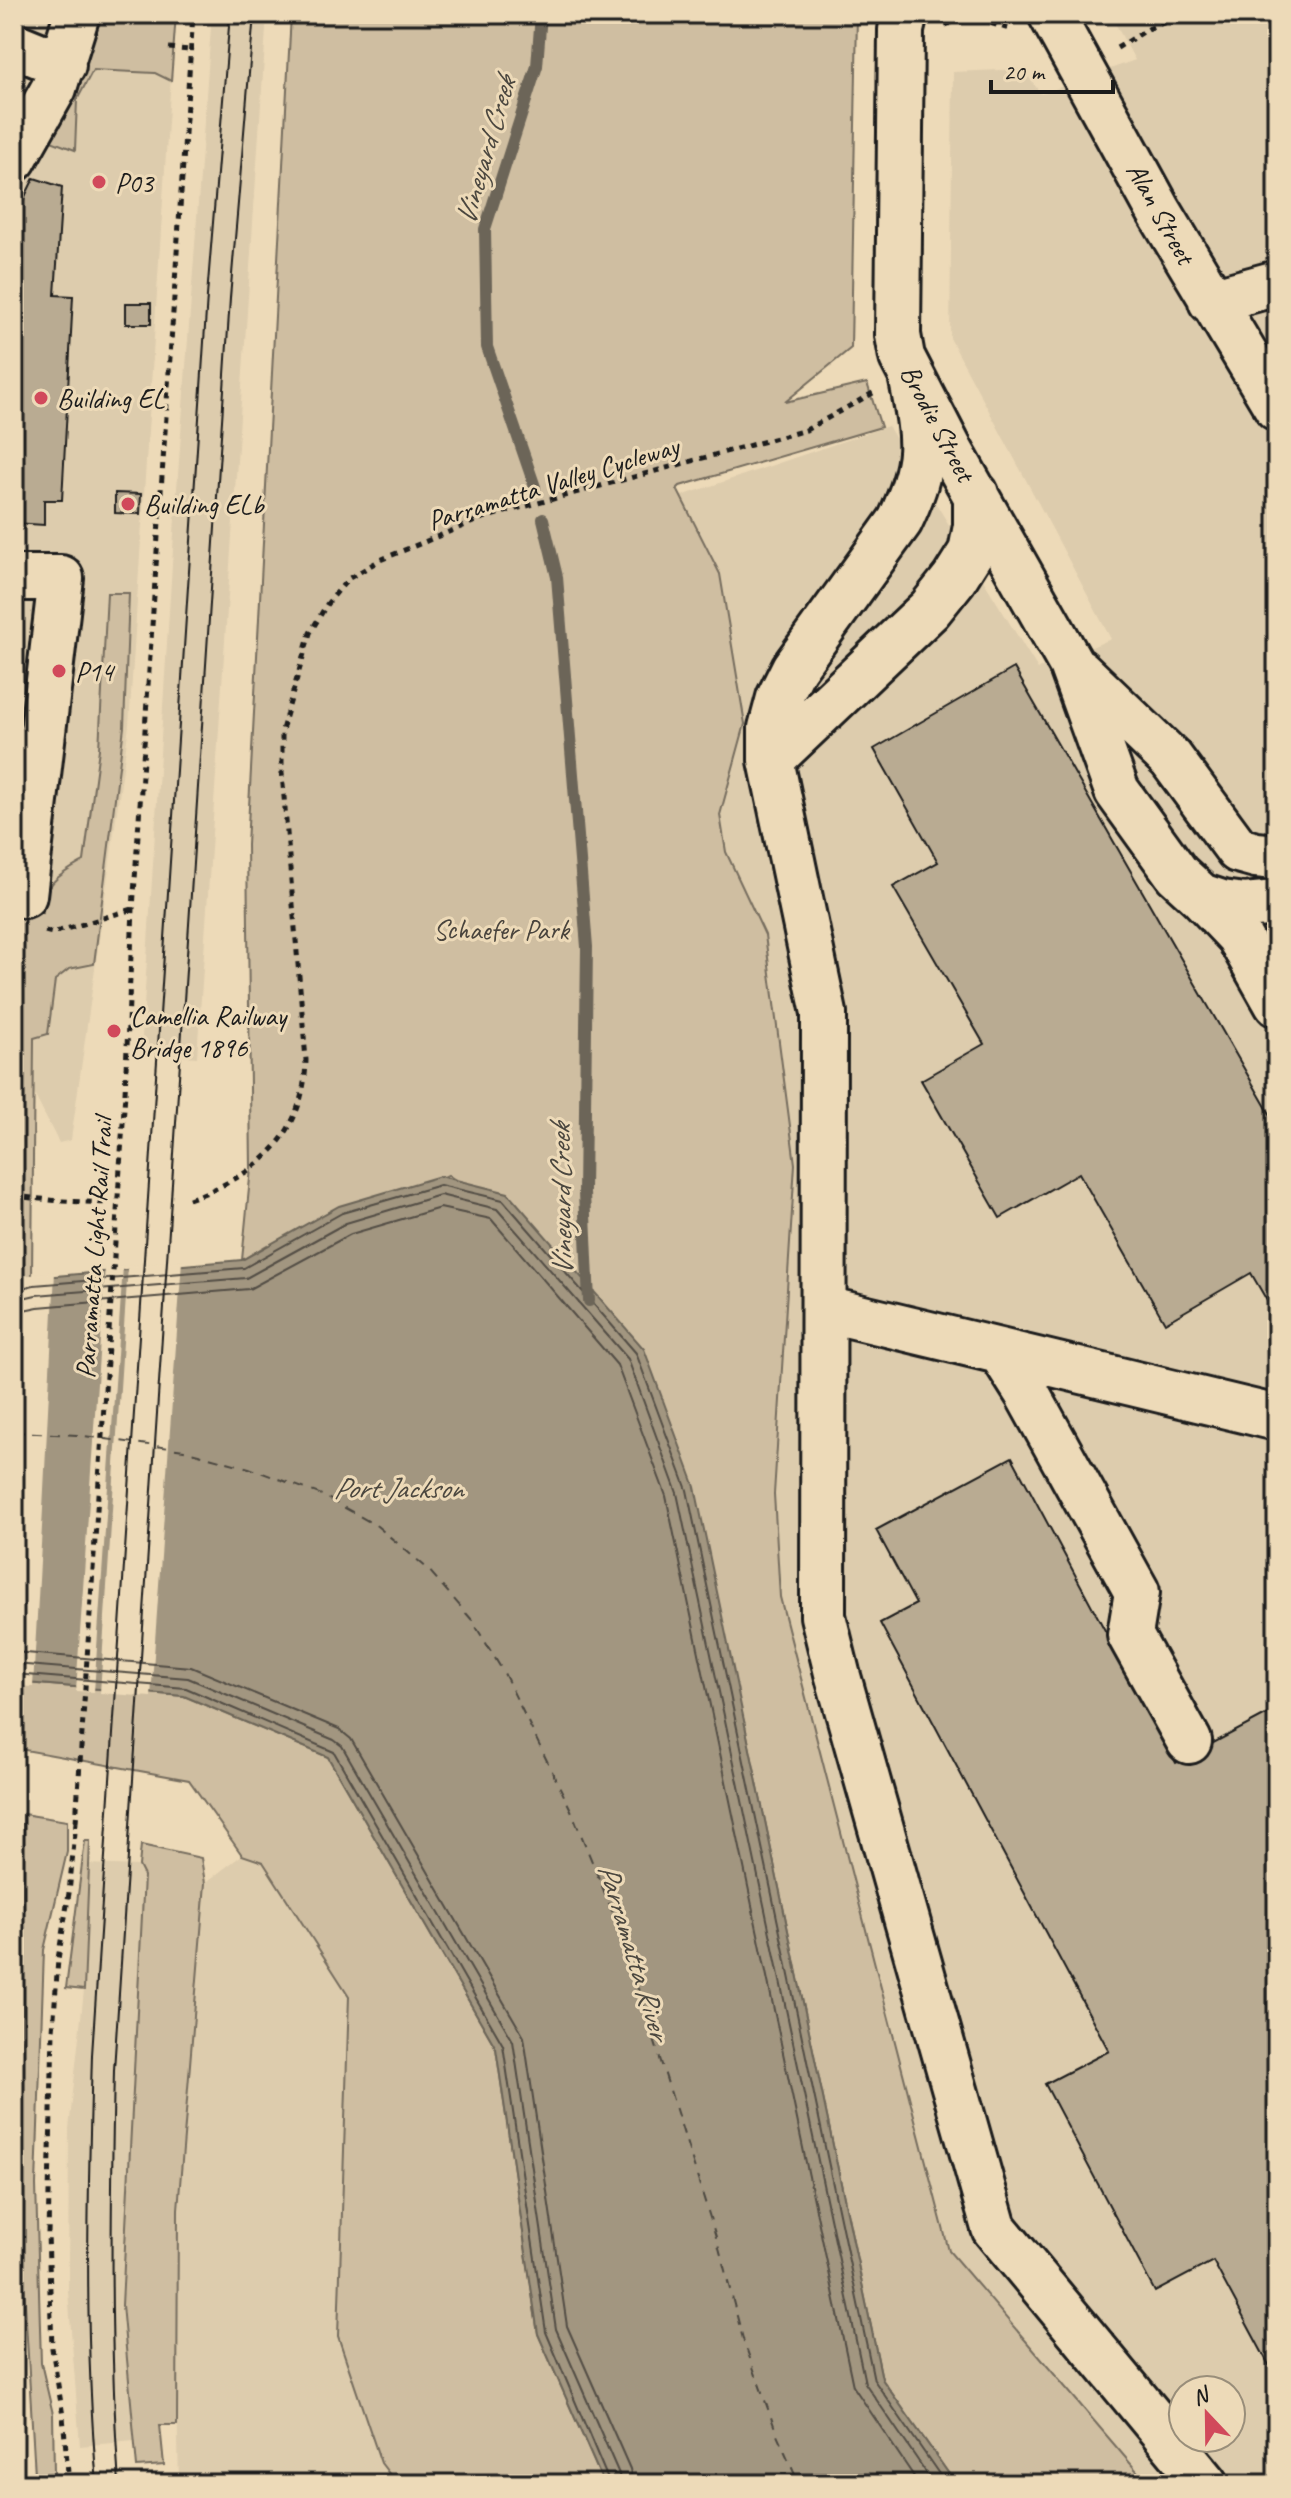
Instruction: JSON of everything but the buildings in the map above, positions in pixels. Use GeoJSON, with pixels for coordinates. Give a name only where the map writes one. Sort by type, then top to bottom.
{"type":"FeatureCollection","features":[{"type":"Feature","properties":{"kind":"street"},"geometry":{"type":"LineString","coordinates":[[14,159],[54,88],[77,14]]}},
{"type":"Feature","properties":{"kind":"street","name":"Brodie Street"},"geometry":{"type":"LineString","coordinates":[[924,19],[901,30],[898,335],[902,357],[897,381],[976,494],[1071,664]]}},
{"type":"Feature","properties":{"kind":"street","name":"Alan Street"},"geometry":{"type":"LineString","coordinates":[[1037,24],[1277,408]]}},
{"type":"Feature","properties":{"kind":"street"},"geometry":{"type":"LineString","coordinates":[[14,45],[63,65]]}},
{"type":"Feature","properties":{"kind":"street"},"geometry":{"type":"LineString","coordinates":[[1211,301],[1277,283]]}},
{"type":"Feature","properties":{"kind":"street"},"geometry":{"type":"LineString","coordinates":[[897,381],[922,433],[922,464],[913,494],[900,521],[794,668],[779,698],[771,728],[771,760],[824,1013],[823,1616],[994,2228],[1206,2484]]}},
{"type":"Feature","properties":{"kind":"street"},"geometry":{"type":"LineString","coordinates":[[771,760],[930,609],[954,579],[971,552],[976,526],[976,494]]}},
{"type":"Feature","properties":{"kind":"street"},"geometry":{"type":"LineString","coordinates":[[14,578],[61,578],[24,895],[14,894]]}},
{"type":"Feature","properties":{"kind":"street"},"geometry":{"type":"LineString","coordinates":[[1071,664],[1171,759],[1277,875]]}},
{"type":"Feature","properties":{"kind":"street"},"geometry":{"type":"LineString","coordinates":[[1071,664],[1117,791],[1177,874],[1238,935],[1277,1004]]}},
{"type":"Feature","properties":{"kind":"street"},"geometry":{"type":"LineString","coordinates":[[1201,896],[1244,906],[1277,903]]}},
{"type":"Feature","properties":{"kind":"street"},"geometry":{"type":"LineString","coordinates":[[825,1309],[1277,1418]]}},
{"type":"Feature","properties":{"kind":"street"},"geometry":{"type":"LineString","coordinates":[[1001,1352],[1027,1393],[1137,1592],[1130,1635],[1189,1741]]}},
{"type":"Feature","properties":{"kind":"path","name":"Parramatta Light Rail Trail"},"geometry":{"type":"LineString","coordinates":[[69,2484],[52,2348],[48,2220],[57,1973],[76,1822],[193,14]]}},
{"type":"Feature","properties":{"kind":"path"},"geometry":{"type":"LineString","coordinates":[[1116,49],[1150,28],[1187,14]]}},
{"type":"Feature","properties":{"kind":"path"},"geometry":{"type":"LineString","coordinates":[[924,19],[971,17],[998,24],[1037,24]]}},
{"type":"Feature","properties":{"kind":"path"},"geometry":{"type":"LineString","coordinates":[[169,48],[190,50]]}},
{"type":"Feature","properties":{"kind":"path","name":"Parramatta Valley Cycleway"},"geometry":{"type":"LineString","coordinates":[[189,1199],[236,1180],[257,1165],[289,1127],[300,1106],[305,1087],[306,1060],[282,773],[282,730],[310,633],[327,604],[348,579],[380,560],[483,518],[806,430],[897,381]]}},
{"type":"Feature","properties":{"kind":"path"},"geometry":{"type":"LineString","coordinates":[[40,930],[53,933],[133,909]]}},
{"type":"Feature","properties":{"kind":"path"},"geometry":{"type":"LineString","coordinates":[[14,1196],[107,1203]]}},
{"type":"Feature","properties":{"kind":"shaded area"},"geometry":{"type":"Polygon","coordinates":[[[14,14],[175,14],[129,725],[71,1140],[59,1143],[33,1092],[14,1098],[14,14]]]}},
{"type":"Feature","properties":{"kind":"shaded area"},"geometry":{"type":"Polygon","coordinates":[[[212,14],[267,14],[197,1057],[141,1053],[176,502],[212,14]]]}},
{"type":"Feature","properties":{"kind":"shaded area"},"geometry":{"type":"Polygon","coordinates":[[[1110,14],[1277,14],[1277,2484],[1135,2484],[945,2255],[786,1704],[658,504],[888,426],[1038,669],[1111,639],[950,338],[953,72],[1023,69],[1041,94],[1135,60],[1110,14]]]}},
{"type":"Feature","properties":{"kind":"shaded area"},"geometry":{"type":"Polygon","coordinates":[[[242,1855],[263,1862],[349,1996],[338,2336],[381,2463],[397,2484],[179,2484],[178,2209],[205,1883],[242,1855]]]}},
{"type":"Feature","properties":{"kind":"shaded area"},"geometry":{"type":"Polygon","coordinates":[[[88,1864],[139,1866],[144,1876],[122,2305],[134,2441],[80,2446],[68,2291],[69,2129],[84,1990],[88,1864]]]}},
{"type":"Feature","properties":{"kind":"green space"},"geometry":{"type":"Polygon","coordinates":[[[97,14],[176,14],[171,81],[155,73],[93,70],[77,100],[75,150],[51,141],[74,92],[97,14]]]}},
{"type":"Feature","properties":{"kind":"green space","name":"Schaefer Park"},"geometry":{"type":"Polygon","coordinates":[[[291,14],[857,14],[851,348],[785,402],[867,383],[881,427],[677,489],[720,574],[745,724],[720,815],[726,852],[765,935],[795,1164],[774,1494],[780,1597],[949,2251],[1148,2484],[956,2484],[882,2379],[744,1721],[557,1252],[448,1175],[270,1262],[267,1245],[242,1260],[251,1168],[247,845],[291,14]]]}},
{"type":"Feature","properties":{"kind":"green space"},"geometry":{"type":"Polygon","coordinates":[[[107,593],[129,593],[124,727],[94,964],[69,969],[55,980],[48,1034],[34,1038],[32,1278],[14,1283],[14,907],[43,913],[49,887],[61,875],[84,861],[99,749],[107,593]]]}},
{"type":"Feature","properties":{"kind":"green space"},"geometry":{"type":"Polygon","coordinates":[[[14,1682],[184,1696],[328,1757],[496,2048],[538,2334],[604,2484],[397,2484],[381,2463],[338,2336],[349,1996],[263,1862],[242,1855],[189,1780],[14,1748],[14,1682]]]}},
{"type":"Feature","properties":{"kind":"green space"},"geometry":{"type":"Polygon","coordinates":[[[23,1814],[67,1821],[67,1852],[44,1950],[36,2185],[41,2363],[53,2414],[54,2473],[35,2475],[21,2236],[23,1814]]]}},
{"type":"Feature","properties":{"kind":"green space"},"geometry":{"type":"Polygon","coordinates":[[[85,1841],[90,1841],[84,1990],[66,1988],[85,1841]]]}},
{"type":"Feature","properties":{"kind":"green space"},"geometry":{"type":"Polygon","coordinates":[[[141,1845],[201,1858],[205,1883],[178,2209],[177,2425],[160,2425],[164,2465],[137,2467],[122,2305],[144,1876],[139,1866],[141,1845]]]}},
{"type":"Feature","properties":{"kind":"water","name":"Port Jackson"},"geometry":{"type":"Polygon","coordinates":[[[440,1176],[508,1193],[644,1349],[695,1487],[882,2379],[956,2484],[604,2484],[538,2334],[496,2048],[328,1757],[184,1696],[14,1682],[14,1283],[32,1278],[242,1260],[339,1206],[440,1176]]]}},
{"type":"Feature","properties":{"kind":"pier"},"geometry":{"type":"Polygon","coordinates":[[[182,1261],[151,1697],[100,1693],[128,1266],[182,1261]]]}},
{"type":"Feature","properties":{"kind":"pier"},"geometry":{"type":"Polygon","coordinates":[[[123,1266],[94,1692],[76,1691],[105,1267],[123,1266]]]}},
{"type":"Feature","properties":{"kind":"pier"},"geometry":{"type":"Polygon","coordinates":[[[55,1272],[33,1687],[14,1686],[14,1425],[22,1276],[55,1272]]]}},
{"type":"Feature","properties":{"kind":"waterway","name":"Vineyard Creek"},"geometry":{"type":"LineString","coordinates":[[535,487],[487,347],[485,229],[537,66],[541,14]]}},
{"type":"Feature","properties":{"kind":"waterway","name":"Vineyard Creek"},"geometry":{"type":"LineString","coordinates":[[543,519],[557,577],[587,947],[584,1193],[589,1301]]}},
{"type":"Feature","properties":{"kind":"ferry route"},"geometry":{"type":"LineString","coordinates":[[14,1432],[77,1435],[184,1450],[249,1468],[322,1495],[377,1526],[428,1569],[472,1620],[504,1673],[571,1810],[619,1928],[717,2240],[743,2339],[777,2434],[799,2484]]}},
{"type":"Feature","properties":{"kind":"tram line"},"geometry":{"type":"LineString","coordinates":[[97,2484],[89,2323],[92,2055],[207,296],[230,14]]}},
{"type":"Feature","properties":{"kind":"tram line"},"geometry":{"type":"LineString","coordinates":[[119,2484],[112,2329],[114,2070],[230,298],[254,14]]}},
{"type":"Feature","properties":{"kind":"place","name":"P03"},"geometry":{"type":"Point","coordinates":[99,182]}},
{"type":"Feature","properties":{"kind":"place","name":"Building EL"},"geometry":{"type":"Point","coordinates":[41,398]}},
{"type":"Feature","properties":{"kind":"place","name":"Building ELb"},"geometry":{"type":"Point","coordinates":[128,504]}},
{"type":"Feature","properties":{"kind":"place","name":"P14"},"geometry":{"type":"Point","coordinates":[59,671]}},
{"type":"Feature","properties":{"kind":"place","name":"Camellia Railway Bridge 1896"},"geometry":{"type":"Point","coordinates":[114,1031]}},
{"type":"Feature","properties":{"kind":"water label","name":"Parramatta River"},"geometry":{"type":"Point","coordinates":[634,1951]}}]}
